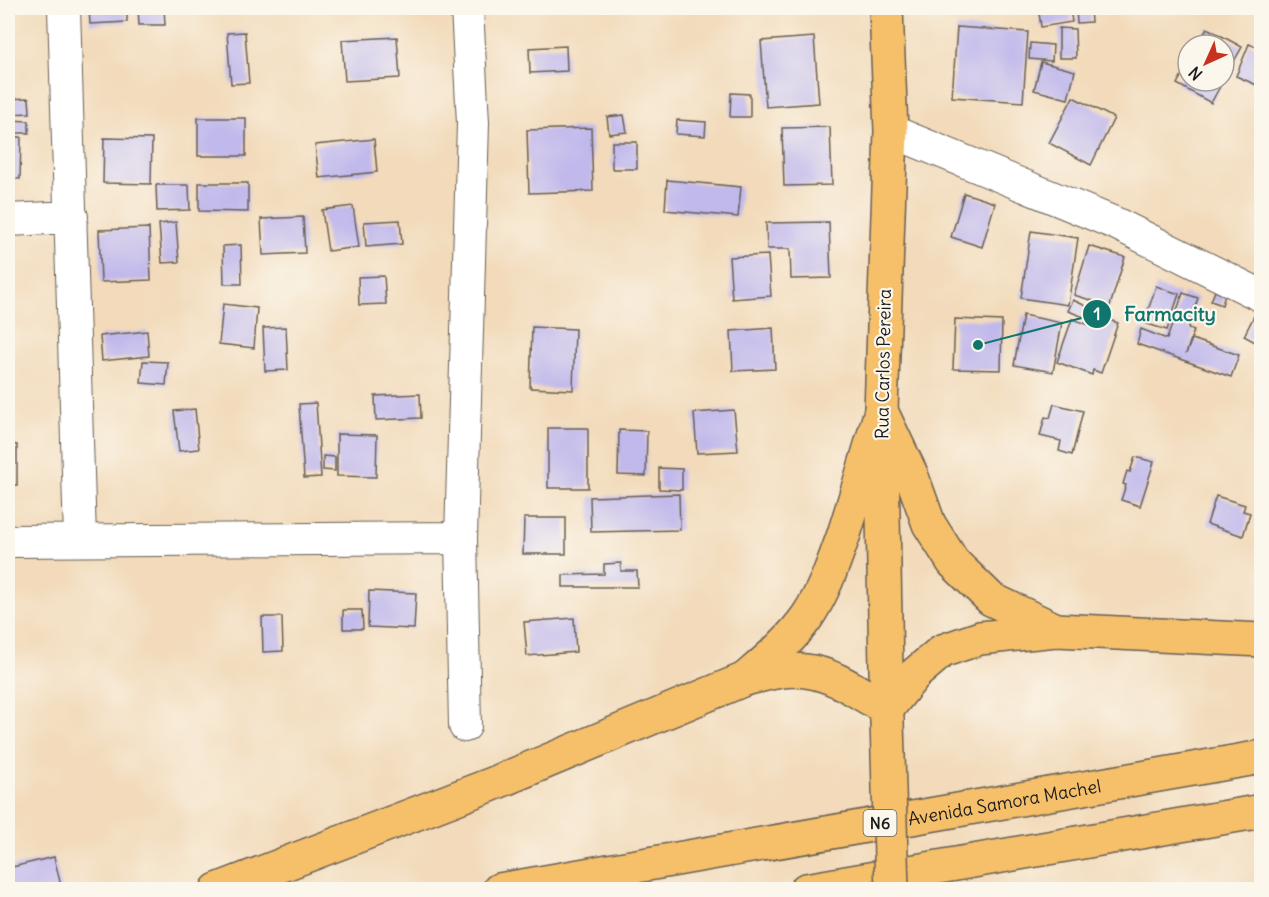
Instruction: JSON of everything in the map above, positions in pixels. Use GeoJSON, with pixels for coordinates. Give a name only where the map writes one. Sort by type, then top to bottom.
{"type":"FeatureCollection","features":[{"type":"Feature","properties":{"kind":"main road","name":"Rua Carlos Pereira"},"geometry":{"type":"LineString","coordinates":[[886,8],[891,131],[880,411],[892,890]]}},
{"type":"Feature","properties":{"kind":"main road"},"geometry":{"type":"LineString","coordinates":[[880,411],[910,474],[929,524],[953,562],[991,599],[1056,630]]}},
{"type":"Feature","properties":{"kind":"main road"},"geometry":{"type":"LineString","coordinates":[[745,679],[790,637],[806,619],[817,600],[833,566],[856,498],[880,411]]}},
{"type":"Feature","properties":{"kind":"main road"},"geometry":{"type":"LineString","coordinates":[[217,890],[490,785],[745,679],[779,671],[807,670],[837,680],[887,715],[915,674],[942,651],[980,638],[1056,630],[1262,640]]}},
{"type":"Feature","properties":{"kind":"main road","name":"Avenida Samora Machel"},"geometry":{"type":"LineString","coordinates":[[499,890],[1262,757]]}},
{"type":"Feature","properties":{"kind":"main road"},"geometry":{"type":"LineString","coordinates":[[806,890],[1262,811]]}},
{"type":"Feature","properties":{"kind":"street"},"geometry":{"type":"LineString","coordinates":[[64,8],[80,539]]}},
{"type":"Feature","properties":{"kind":"street"},"geometry":{"type":"LineString","coordinates":[[465,726],[461,538],[473,123],[467,8]]}},
{"type":"Feature","properties":{"kind":"street"},"geometry":{"type":"LineString","coordinates":[[891,131],[1117,224],[1262,296]]}},
{"type":"Feature","properties":{"kind":"street"},"geometry":{"type":"LineString","coordinates":[[8,220],[72,217]]}},
{"type":"Feature","properties":{"kind":"street"},"geometry":{"type":"LineString","coordinates":[[8,541],[461,538]]}},
{"type":"Feature","properties":{"kind":"building"},"geometry":{"type":"Polygon","coordinates":[[[89,8],[127,8],[127,22],[90,24],[89,8]]]}},
{"type":"Feature","properties":{"kind":"building"},"geometry":{"type":"Polygon","coordinates":[[[138,8],[164,8],[165,25],[139,25],[138,8]]]}},
{"type":"Feature","properties":{"kind":"building"},"geometry":{"type":"Polygon","coordinates":[[[1076,8],[1090,8],[1091,22],[1077,23],[1076,8]]]}},
{"type":"Feature","properties":{"kind":"building"},"geometry":{"type":"Polygon","coordinates":[[[1070,9],[1072,22],[1041,27],[1039,13],[1070,9]]]}},
{"type":"Feature","properties":{"kind":"building"},"geometry":{"type":"Polygon","coordinates":[[[957,27],[1028,32],[1023,102],[952,97],[957,27]]]}},
{"type":"Feature","properties":{"kind":"building"},"geometry":{"type":"Polygon","coordinates":[[[1059,28],[1075,29],[1076,58],[1059,58],[1059,28]]]}},
{"type":"Feature","properties":{"kind":"building"},"geometry":{"type":"Polygon","coordinates":[[[1207,28],[1216,33],[1204,33],[1207,28]]]}},
{"type":"Feature","properties":{"kind":"building"},"geometry":{"type":"Polygon","coordinates":[[[245,32],[249,83],[231,84],[227,33],[245,32]]]}},
{"type":"Feature","properties":{"kind":"building"},"geometry":{"type":"Polygon","coordinates":[[[397,37],[400,78],[345,81],[342,40],[397,37]]]}},
{"type":"Feature","properties":{"kind":"building"},"geometry":{"type":"Polygon","coordinates":[[[814,37],[819,103],[766,107],[761,41],[814,37]]]}},
{"type":"Feature","properties":{"kind":"building"},"geometry":{"type":"Polygon","coordinates":[[[1030,43],[1053,45],[1052,61],[1029,59],[1030,43]]]}},
{"type":"Feature","properties":{"kind":"building"},"geometry":{"type":"Polygon","coordinates":[[[1236,44],[1242,47],[1236,58],[1236,44]]]}},
{"type":"Feature","properties":{"kind":"building"},"geometry":{"type":"Polygon","coordinates":[[[1249,44],[1262,49],[1262,80],[1259,86],[1236,76],[1249,44]]]}},
{"type":"Feature","properties":{"kind":"building"},"geometry":{"type":"Polygon","coordinates":[[[566,46],[567,71],[530,73],[529,48],[566,46]]]}},
{"type":"Feature","properties":{"kind":"building"},"geometry":{"type":"Polygon","coordinates":[[[1041,62],[1075,71],[1068,99],[1034,90],[1041,62]]]}},
{"type":"Feature","properties":{"kind":"building"},"geometry":{"type":"Polygon","coordinates":[[[731,93],[750,94],[750,117],[730,117],[731,93]]]}},
{"type":"Feature","properties":{"kind":"building"},"geometry":{"type":"Polygon","coordinates":[[[1193,93],[1216,93],[1211,103],[1193,93]]]}},
{"type":"Feature","properties":{"kind":"building"},"geometry":{"type":"Polygon","coordinates":[[[1073,97],[1114,118],[1091,165],[1049,143],[1073,97]]]}},
{"type":"Feature","properties":{"kind":"building"},"geometry":{"type":"Polygon","coordinates":[[[29,98],[30,113],[8,114],[8,99],[29,98]]]}},
{"type":"Feature","properties":{"kind":"building"},"geometry":{"type":"Polygon","coordinates":[[[624,115],[627,132],[609,134],[607,117],[624,115]]]}},
{"type":"Feature","properties":{"kind":"building"},"geometry":{"type":"Polygon","coordinates":[[[198,118],[246,118],[246,156],[198,156],[198,118]]]}},
{"type":"Feature","properties":{"kind":"building"},"geometry":{"type":"Polygon","coordinates":[[[8,120],[29,121],[29,133],[8,133],[8,120]]]}},
{"type":"Feature","properties":{"kind":"building"},"geometry":{"type":"Polygon","coordinates":[[[677,120],[706,122],[705,136],[676,134],[677,120]]]}},
{"type":"Feature","properties":{"kind":"building"},"geometry":{"type":"Polygon","coordinates":[[[830,127],[832,185],[784,186],[782,128],[830,127]]]}},
{"type":"Feature","properties":{"kind":"building"},"geometry":{"type":"Polygon","coordinates":[[[591,128],[593,191],[529,193],[527,130],[591,128]]]}},
{"type":"Feature","properties":{"kind":"building"},"geometry":{"type":"Polygon","coordinates":[[[8,137],[21,137],[20,179],[8,178],[8,137]]]}},
{"type":"Feature","properties":{"kind":"building"},"geometry":{"type":"Polygon","coordinates":[[[104,138],[152,139],[151,184],[103,183],[104,138]]]}},
{"type":"Feature","properties":{"kind":"building"},"geometry":{"type":"Polygon","coordinates":[[[374,139],[377,172],[319,178],[315,145],[374,139]]]}},
{"type":"Feature","properties":{"kind":"building"},"geometry":{"type":"Polygon","coordinates":[[[612,142],[637,142],[637,169],[612,169],[612,142]]]}},
{"type":"Feature","properties":{"kind":"building"},"geometry":{"type":"Polygon","coordinates":[[[667,180],[741,187],[738,217],[665,210],[667,180]]]}},
{"type":"Feature","properties":{"kind":"building"},"geometry":{"type":"Polygon","coordinates":[[[199,183],[248,183],[248,212],[199,211],[199,183]]]}},
{"type":"Feature","properties":{"kind":"building"},"geometry":{"type":"Polygon","coordinates":[[[156,185],[189,185],[190,210],[157,211],[156,185]]]}},
{"type":"Feature","properties":{"kind":"building"},"geometry":{"type":"Polygon","coordinates":[[[964,193],[995,203],[982,247],[951,237],[964,193]]]}},
{"type":"Feature","properties":{"kind":"building"},"geometry":{"type":"Polygon","coordinates":[[[353,206],[359,247],[328,251],[322,210],[353,206]]]}},
{"type":"Feature","properties":{"kind":"building"},"geometry":{"type":"Polygon","coordinates":[[[303,217],[305,253],[263,255],[261,219],[303,217]]]}},
{"type":"Feature","properties":{"kind":"building"},"geometry":{"type":"Polygon","coordinates":[[[400,220],[402,244],[366,247],[364,222],[400,220]]]}},
{"type":"Feature","properties":{"kind":"building"},"geometry":{"type":"Polygon","coordinates":[[[176,222],[179,262],[162,263],[159,224],[176,222]]]}},
{"type":"Feature","properties":{"kind":"building"},"geometry":{"type":"Polygon","coordinates":[[[829,222],[831,278],[791,279],[790,249],[767,249],[766,223],[829,222]]]}},
{"type":"Feature","properties":{"kind":"building"},"geometry":{"type":"Polygon","coordinates":[[[149,228],[151,280],[101,282],[99,230],[149,228]]]}},
{"type":"Feature","properties":{"kind":"building"},"geometry":{"type":"Polygon","coordinates":[[[1031,231],[1078,238],[1068,305],[1021,298],[1031,231]]]}},
{"type":"Feature","properties":{"kind":"building"},"geometry":{"type":"Polygon","coordinates":[[[241,245],[242,284],[224,284],[223,246],[241,245]]]}},
{"type":"Feature","properties":{"kind":"building"},"geometry":{"type":"Polygon","coordinates":[[[1089,246],[1125,257],[1110,306],[1074,295],[1089,246]]]}},
{"type":"Feature","properties":{"kind":"building"},"geometry":{"type":"Polygon","coordinates":[[[768,255],[771,296],[732,299],[729,257],[768,255]]]}},
{"type":"Feature","properties":{"kind":"building"},"geometry":{"type":"Polygon","coordinates":[[[384,276],[386,304],[359,305],[358,277],[384,276]]]}},
{"type":"Feature","properties":{"kind":"building"},"geometry":{"type":"Polygon","coordinates":[[[1156,286],[1179,294],[1167,330],[1144,323],[1156,286]]]}},
{"type":"Feature","properties":{"kind":"building"},"geometry":{"type":"Polygon","coordinates":[[[1215,291],[1225,295],[1222,305],[1211,301],[1215,291]]]}},
{"type":"Feature","properties":{"kind":"building"},"geometry":{"type":"Polygon","coordinates":[[[1183,293],[1198,298],[1188,328],[1194,330],[1186,354],[1192,339],[1239,355],[1231,377],[1137,344],[1141,329],[1167,339],[1183,293]]]}},
{"type":"Feature","properties":{"kind":"building"},"geometry":{"type":"Polygon","coordinates":[[[1073,300],[1088,307],[1084,317],[1068,311],[1073,300]]]}},
{"type":"Feature","properties":{"kind":"building"},"geometry":{"type":"Polygon","coordinates":[[[223,304],[257,308],[254,348],[219,344],[223,304]]]}},
{"type":"Feature","properties":{"kind":"building"},"geometry":{"type":"Polygon","coordinates":[[[1257,310],[1262,312],[1262,329],[1255,342],[1244,336],[1257,310]]]}},
{"type":"Feature","properties":{"kind":"building"},"geometry":{"type":"Polygon","coordinates":[[[1023,315],[1062,323],[1053,372],[1014,365],[1023,315]]]}},
{"type":"Feature","properties":{"kind":"building"},"geometry":{"type":"Polygon","coordinates":[[[1099,317],[1118,323],[1101,373],[1093,370],[1092,375],[1057,362],[1072,319],[1096,327],[1099,317]]]}},
{"type":"Feature","properties":{"kind":"building"},"geometry":{"type":"Polygon","coordinates":[[[955,319],[1002,321],[1001,370],[953,369],[955,319]]]}},
{"type":"Feature","properties":{"kind":"building"},"geometry":{"type":"Polygon","coordinates":[[[286,327],[288,370],[265,371],[263,328],[286,327]]]}},
{"type":"Feature","properties":{"kind":"building"},"geometry":{"type":"Polygon","coordinates":[[[532,327],[575,329],[573,390],[530,388],[532,327]]]}},
{"type":"Feature","properties":{"kind":"building"},"geometry":{"type":"Polygon","coordinates":[[[773,328],[775,369],[733,371],[731,331],[773,328]]]}},
{"type":"Feature","properties":{"kind":"building"},"geometry":{"type":"Polygon","coordinates":[[[147,331],[149,356],[102,361],[100,336],[147,331]]]}},
{"type":"Feature","properties":{"kind":"building"},"geometry":{"type":"Polygon","coordinates":[[[143,361],[168,362],[166,385],[141,383],[143,361]]]}},
{"type":"Feature","properties":{"kind":"building"},"geometry":{"type":"Polygon","coordinates":[[[420,394],[421,418],[376,420],[375,396],[420,394]]]}},
{"type":"Feature","properties":{"kind":"building"},"geometry":{"type":"Polygon","coordinates":[[[316,403],[321,477],[304,478],[299,404],[316,403]]]}},
{"type":"Feature","properties":{"kind":"building"},"geometry":{"type":"Polygon","coordinates":[[[1054,404],[1083,411],[1072,455],[1059,451],[1061,441],[1040,436],[1045,417],[1050,418],[1054,404]]]}},
{"type":"Feature","properties":{"kind":"building"},"geometry":{"type":"Polygon","coordinates":[[[195,409],[199,449],[179,451],[174,411],[195,409]]]}},
{"type":"Feature","properties":{"kind":"building"},"geometry":{"type":"Polygon","coordinates":[[[734,410],[738,451],[697,453],[694,413],[734,410]]]}},
{"type":"Feature","properties":{"kind":"building"},"geometry":{"type":"Polygon","coordinates":[[[548,428],[588,428],[588,488],[548,488],[548,428]]]}},
{"type":"Feature","properties":{"kind":"building"},"geometry":{"type":"Polygon","coordinates":[[[619,430],[647,431],[646,476],[618,475],[619,430]]]}},
{"type":"Feature","properties":{"kind":"building"},"geometry":{"type":"Polygon","coordinates":[[[337,434],[377,435],[376,477],[337,476],[337,434]]]}},
{"type":"Feature","properties":{"kind":"building"},"geometry":{"type":"Polygon","coordinates":[[[8,444],[17,445],[17,485],[8,485],[8,444]]]}},
{"type":"Feature","properties":{"kind":"building"},"geometry":{"type":"Polygon","coordinates":[[[323,456],[335,457],[335,471],[323,470],[323,456]]]}},
{"type":"Feature","properties":{"kind":"building"},"geometry":{"type":"Polygon","coordinates":[[[1135,457],[1154,462],[1140,506],[1121,500],[1126,485],[1123,484],[1127,471],[1130,472],[1135,457]]]}},
{"type":"Feature","properties":{"kind":"building"},"geometry":{"type":"Polygon","coordinates":[[[659,468],[682,469],[682,490],[659,489],[659,468]]]}},
{"type":"Feature","properties":{"kind":"building"},"geometry":{"type":"Polygon","coordinates":[[[679,494],[680,530],[591,532],[590,497],[679,494]]]}},
{"type":"Feature","properties":{"kind":"building"},"geometry":{"type":"Polygon","coordinates":[[[1216,496],[1245,505],[1243,511],[1250,513],[1243,536],[1207,524],[1216,496]]]}},
{"type":"Feature","properties":{"kind":"building"},"geometry":{"type":"Polygon","coordinates":[[[524,518],[566,518],[566,554],[523,554],[524,518]]]}},
{"type":"Feature","properties":{"kind":"building"},"geometry":{"type":"Polygon","coordinates":[[[621,563],[621,571],[637,571],[638,587],[563,587],[563,575],[604,574],[604,564],[621,563]]]}},
{"type":"Feature","properties":{"kind":"building"},"geometry":{"type":"Polygon","coordinates":[[[369,591],[416,593],[414,629],[368,627],[369,591]]]}},
{"type":"Feature","properties":{"kind":"building"},"geometry":{"type":"Polygon","coordinates":[[[343,610],[362,610],[363,629],[343,629],[343,610]]]}},
{"type":"Feature","properties":{"kind":"building"},"geometry":{"type":"Polygon","coordinates":[[[262,617],[282,617],[283,651],[263,652],[262,617]]]}},
{"type":"Feature","properties":{"kind":"building"},"geometry":{"type":"Polygon","coordinates":[[[574,618],[576,652],[527,656],[524,622],[574,618]]]}},
{"type":"Feature","properties":{"kind":"building"},"geometry":{"type":"Polygon","coordinates":[[[54,857],[62,890],[8,890],[8,868],[54,857]]]}},
{"type":"Feature","properties":{"kind":"place","name":"Farmacity"},"geometry":{"type":"Point","coordinates":[978,345]}}]}
